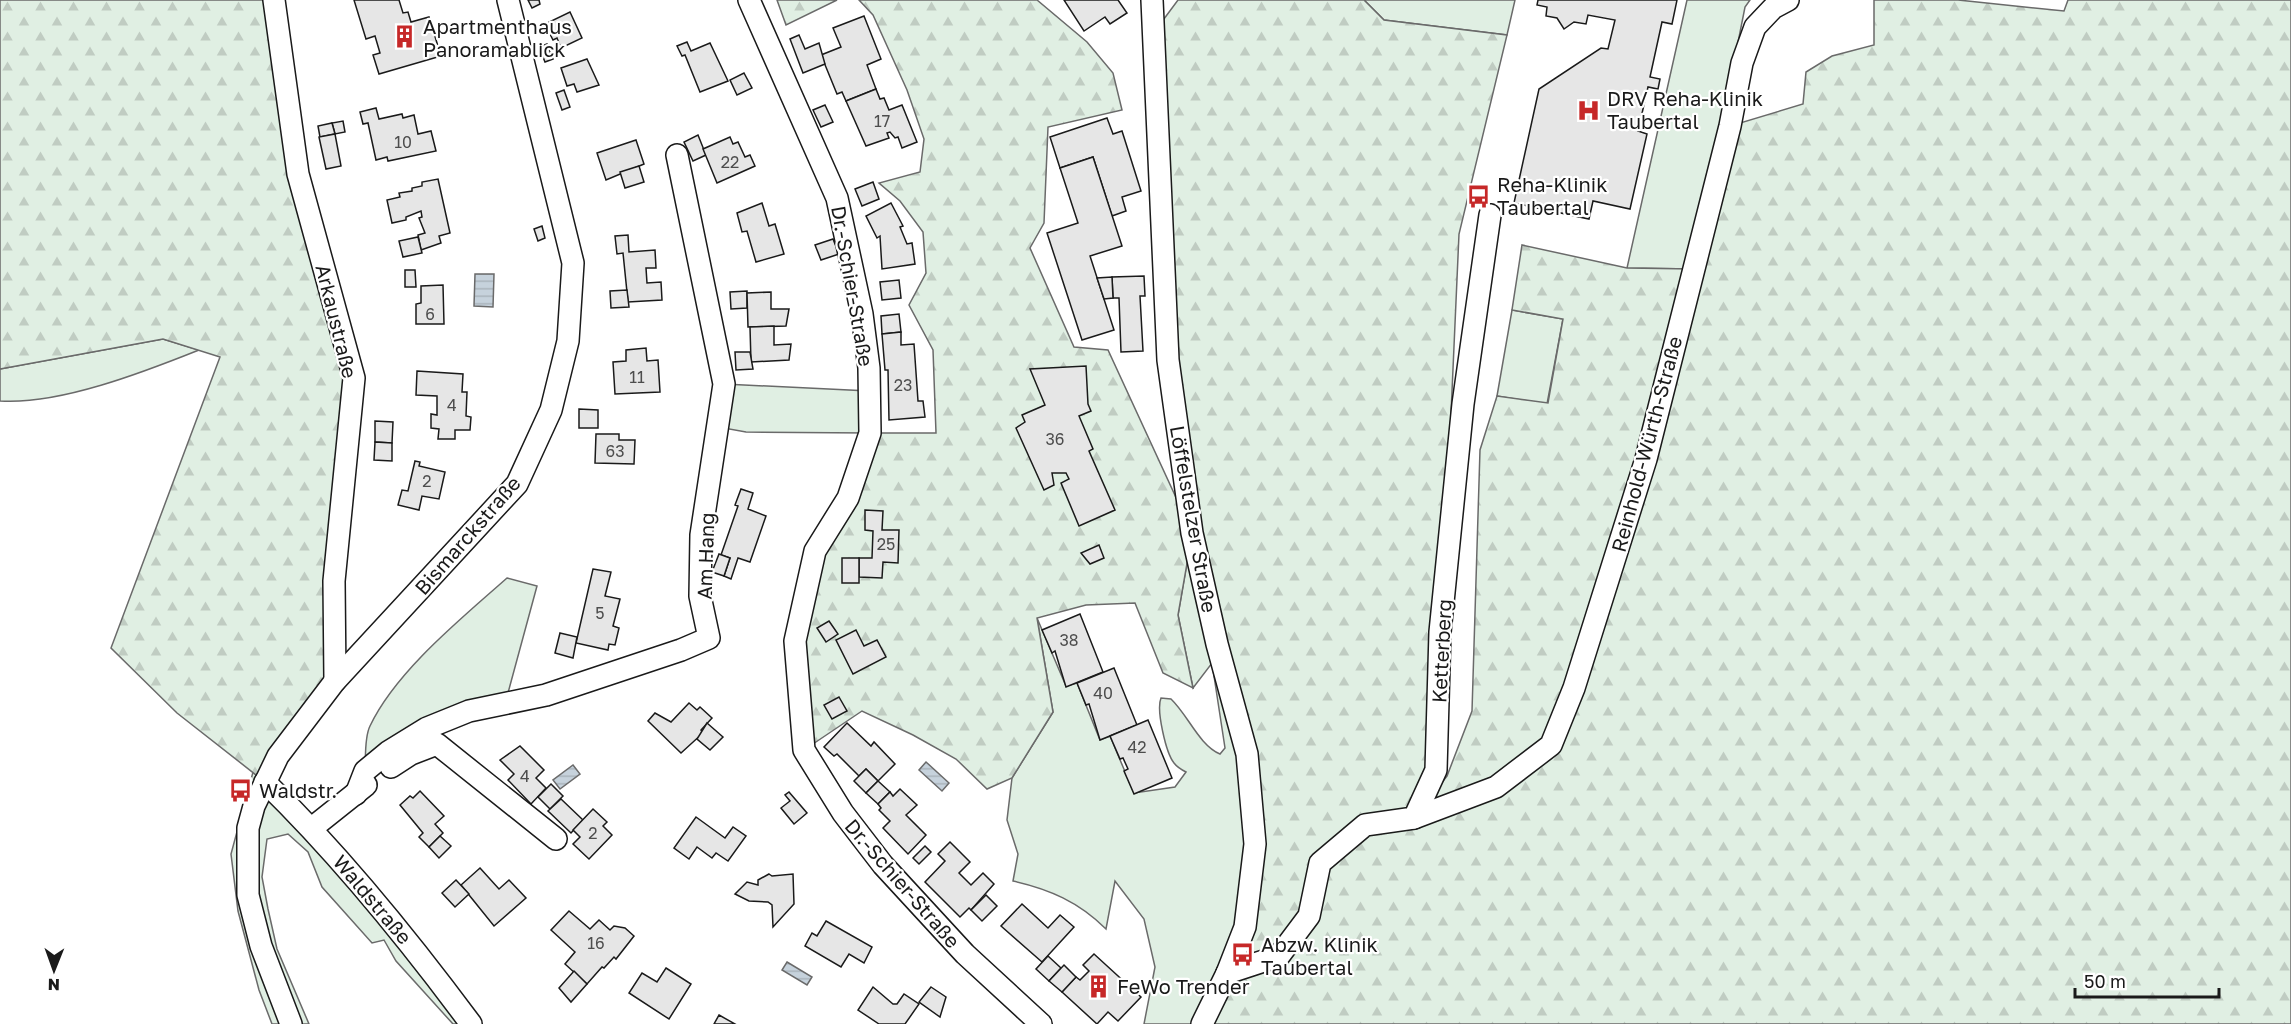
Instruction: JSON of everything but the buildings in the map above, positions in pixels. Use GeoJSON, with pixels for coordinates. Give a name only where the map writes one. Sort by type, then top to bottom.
{"type":"FeatureCollection","features":[{"type":"Feature","properties":{"kind":"street","name":"Arkaustraße"},"geometry":{"type":"LineString","coordinates":[[274,0],[298,174],[354,378],[334,581],[335,681]]}},
{"type":"Feature","properties":{"kind":"street","name":"Bismarckstraße"},"geometry":{"type":"LineString","coordinates":[[291,1024],[258,937],[248,895],[248,828],[254,806],[278,756],[335,681],[517,484],[551,410],[568,341],[573,263],[508,0]]}},
{"type":"Feature","properties":{"kind":"street","name":"Dr.-Schier-Straße"},"geometry":{"type":"LineString","coordinates":[[749,0],[837,198],[862,314],[869,368],[870,433],[848,498],[815,550],[795,641],[804,750],[843,813],[883,865],[965,954],[1041,1024]]}},
{"type":"Feature","properties":{"kind":"street","name":"Löffelstelzer Straße"},"geometry":{"type":"LineString","coordinates":[[1152,0],[1168,360],[1192,533],[1217,644],[1247,754],[1255,844],[1245,927],[1227,973],[1202,1024]]}},
{"type":"Feature","properties":{"kind":"street","name":"Reinhold-Würth-Straße"},"geometry":{"type":"LineString","coordinates":[[1414,818],[1496,788],[1551,745],[1574,688],[1646,459],[1730,126],[1743,63],[1755,27],[1773,8],[1788,0]]}},
{"type":"Feature","properties":{"kind":"street","name":"Am Hang"},"geometry":{"type":"LineString","coordinates":[[356,794],[365,771],[387,752],[427,728],[469,711],[546,695],[681,650],[709,638],[699,596],[701,536],[724,384],[677,154]]}},
{"type":"Feature","properties":{"kind":"street","name":"Ketterberg"},"geometry":{"type":"LineString","coordinates":[[1414,818],[1436,770],[1441,621],[1462,404],[1490,215]]}},
{"type":"Feature","properties":{"kind":"street","name":"Am Hang"},"geometry":{"type":"LineString","coordinates":[[312,828],[411,754],[437,744],[556,839]]}},
{"type":"Feature","properties":{"kind":"street","name":"Waldstraße"},"geometry":{"type":"LineString","coordinates":[[265,782],[312,828],[424,960],[471,1024]]}},
{"type":"Feature","properties":{"kind":"street"},"geometry":{"type":"LineString","coordinates":[[1227,973],[1279,956],[1309,916],[1320,863],[1365,825],[1414,818]]}},
{"type":"Feature","properties":{"kind":"green space"},"geometry":{"type":"Polygon","coordinates":[[[0,0],[274,0],[298,174],[354,378],[335,681],[265,782],[177,713],[111,648],[220,357],[163,339],[0,369],[0,0]]]}},
{"type":"Feature","properties":{"kind":"green space"},"geometry":{"type":"Polygon","coordinates":[[[777,0],[837,0],[786,25],[777,0]]]}},
{"type":"Feature","properties":{"kind":"green space"},"geometry":{"type":"Polygon","coordinates":[[[859,0],[1037,0],[1087,42],[1113,73],[1122,110],[1048,127],[1044,223],[1030,248],[1074,347],[1108,350],[1191,530],[1152,35],[1178,0],[1364,0],[1384,20],[1507,35],[1459,234],[1436,751],[1416,815],[1447,776],[1472,711],[1480,450],[1497,396],[1548,403],[1563,319],[1512,310],[1522,245],[1627,268],[1693,269],[1730,126],[1803,104],[1806,72],[1832,56],[1874,45],[1874,0],[1958,0],[2064,11],[2068,0],[2291,0],[2291,1024],[1202,1024],[1227,973],[1255,844],[1192,535],[1178,615],[1193,688],[1163,673],[1135,603],[1086,605],[1037,618],[1053,712],[1012,778],[987,789],[956,759],[913,735],[862,711],[804,750],[795,641],[815,551],[870,433],[936,433],[933,350],[909,305],[926,273],[923,232],[900,201],[879,183],[920,172],[924,139],[907,90],[873,15],[859,0]]]}},
{"type":"Feature","properties":{"kind":"green space"},"geometry":{"type":"Polygon","coordinates":[[[1364,0],[1515,0],[1507,35],[1384,20],[1364,0]]]}},
{"type":"Feature","properties":{"kind":"green space"},"geometry":{"type":"Polygon","coordinates":[[[1687,0],[1750,0],[1745,7],[1693,269],[1627,268],[1687,0]]]}},
{"type":"Feature","properties":{"kind":"green space"},"geometry":{"type":"Polygon","coordinates":[[[1512,310],[1563,319],[1547,404],[1497,396],[1512,310]]]}},
{"type":"Feature","properties":{"kind":"green space"},"geometry":{"type":"Polygon","coordinates":[[[163,339],[199,350],[127,377],[74,392],[48,398],[0,401],[0,369],[163,339]]]}},
{"type":"Feature","properties":{"kind":"green space"},"geometry":{"type":"Polygon","coordinates":[[[724,384],[869,391],[870,433],[746,432],[718,427],[724,384]]]}},
{"type":"Feature","properties":{"kind":"green space"},"geometry":{"type":"Polygon","coordinates":[[[1192,533],[1247,754],[1245,927],[1202,1024],[1144,1024],[1155,967],[1144,919],[1115,881],[1106,929],[1085,911],[1063,898],[1013,881],[1018,854],[1007,820],[1012,778],[1053,712],[1037,618],[1066,686],[1077,683],[1100,740],[1110,736],[1134,793],[1175,787],[1186,772],[1175,764],[1168,750],[1161,721],[1161,698],[1171,699],[1213,750],[1220,754],[1225,748],[1212,663],[1193,688],[1178,615],[1192,533]]]}},
{"type":"Feature","properties":{"kind":"green space"},"geometry":{"type":"Polygon","coordinates":[[[507,578],[537,586],[505,704],[469,711],[365,771],[368,731],[396,685],[431,646],[507,578]]]}},
{"type":"Feature","properties":{"kind":"green space"},"geometry":{"type":"Polygon","coordinates":[[[253,772],[265,782],[471,1024],[453,1024],[396,961],[384,940],[372,943],[322,887],[308,852],[288,834],[267,839],[262,877],[277,949],[309,1024],[272,1024],[259,990],[238,911],[231,854],[253,772]]]}},
{"type":"Feature","properties":{"kind":"shaded area"},"geometry":{"type":"Polygon","coordinates":[[[475,274],[494,274],[493,307],[474,306],[475,274]]]}},
{"type":"Feature","properties":{"kind":"shaded area"},"geometry":{"type":"Polygon","coordinates":[[[926,762],[949,783],[942,791],[919,770],[926,762]]]}},
{"type":"Feature","properties":{"kind":"shaded area"},"geometry":{"type":"Polygon","coordinates":[[[573,765],[580,774],[560,789],[553,780],[573,765]]]}},
{"type":"Feature","properties":{"kind":"shaded area"},"geometry":{"type":"Polygon","coordinates":[[[787,962],[812,977],[807,985],[782,970],[787,962]]]}},
{"type":"Feature","properties":{"kind":"place","name":"Apartmenthaus Panoramablick"},"geometry":{"type":"Point","coordinates":[405,37]}},
{"type":"Feature","properties":{"kind":"place","name":"DRV Reha-Klinik Taubertal"},"geometry":{"type":"Point","coordinates":[1589,110]}},
{"type":"Feature","properties":{"kind":"place","name":"Reha-Klinik Taubertal"},"geometry":{"type":"Point","coordinates":[1479,196]}},
{"type":"Feature","properties":{"kind":"place","name":"Waldstr."},"geometry":{"type":"Point","coordinates":[241,790]}},
{"type":"Feature","properties":{"kind":"place","name":"Abzw. Klinik Taubertal"},"geometry":{"type":"Point","coordinates":[1243,955]}},
{"type":"Feature","properties":{"kind":"place","name":"FeWo Trender"},"geometry":{"type":"Point","coordinates":[1099,986]}}]}
